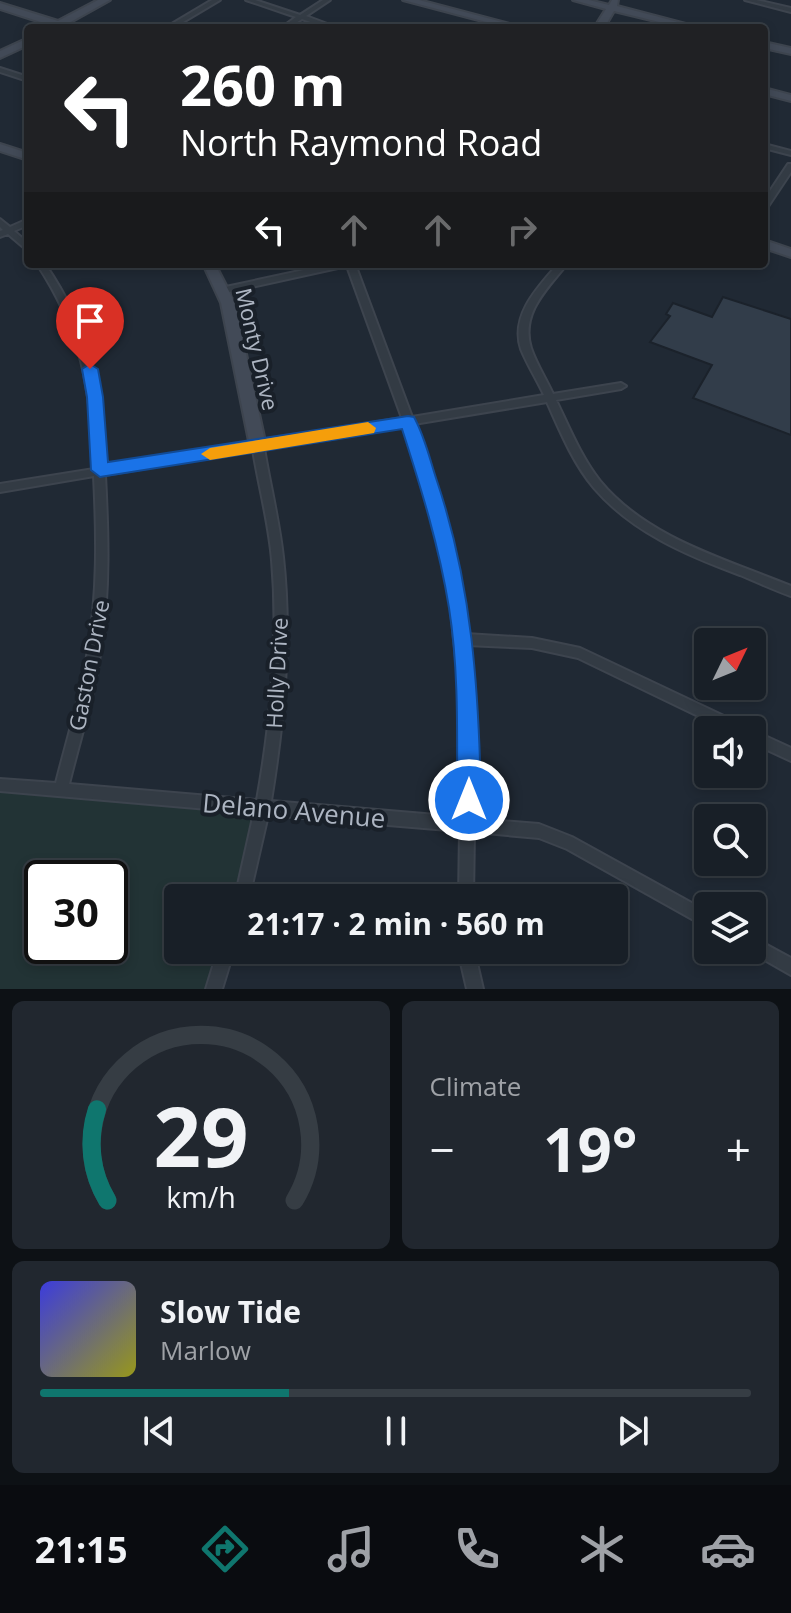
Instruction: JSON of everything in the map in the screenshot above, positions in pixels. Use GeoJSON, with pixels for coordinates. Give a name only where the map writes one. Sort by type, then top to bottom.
{"type":"FeatureCollection","features":[{"type":"Feature","properties":{"kind":"street"},"geometry":{"type":"LineString","coordinates":[[59,24],[105,0]]}},
{"type":"Feature","properties":{"kind":"street"},"geometry":{"type":"LineString","coordinates":[[175,24],[217,0]]}},
{"type":"Feature","properties":{"kind":"street"},"geometry":{"type":"LineString","coordinates":[[249,0],[322,24]]}},
{"type":"Feature","properties":{"kind":"street"},"geometry":{"type":"LineString","coordinates":[[290,24],[327,0]]}},
{"type":"Feature","properties":{"kind":"street"},"geometry":{"type":"LineString","coordinates":[[408,0],[504,24]]}},
{"type":"Feature","properties":{"kind":"street"},"geometry":{"type":"LineString","coordinates":[[578,0],[614,4],[682,24]]}},
{"type":"Feature","properties":{"kind":"street"},"geometry":{"type":"LineString","coordinates":[[748,0],[791,10]]}},
{"type":"Feature","properties":{"kind":"street"},"geometry":{"type":"LineString","coordinates":[[602,24],[614,4]]}},
{"type":"Feature","properties":{"kind":"street"},"geometry":{"type":"LineString","coordinates":[[0,6],[50,24]]}},
{"type":"Feature","properties":{"kind":"street"},"geometry":{"type":"LineString","coordinates":[[0,55],[24,43]]}},
{"type":"Feature","properties":{"kind":"street"},"geometry":{"type":"LineString","coordinates":[[768,46],[791,51]]}},
{"type":"Feature","properties":{"kind":"street"},"geometry":{"type":"LineString","coordinates":[[0,70],[24,78]]}},
{"type":"Feature","properties":{"kind":"street"},"geometry":{"type":"LineString","coordinates":[[768,92],[791,98]]}},
{"type":"Feature","properties":{"kind":"street"},"geometry":{"type":"LineString","coordinates":[[0,147],[24,156]]}},
{"type":"Feature","properties":{"kind":"street"},"geometry":{"type":"LineString","coordinates":[[768,147],[791,153]]}},
{"type":"Feature","properties":{"kind":"street"},"geometry":{"type":"LineString","coordinates":[[768,200],[791,166]]}},
{"type":"Feature","properties":{"kind":"street"},"geometry":{"type":"LineString","coordinates":[[0,222],[24,244]]}},
{"type":"Feature","properties":{"kind":"street"},"geometry":{"type":"LineString","coordinates":[[0,234],[24,224]]}},
{"type":"Feature","properties":{"kind":"street"},"geometry":{"type":"LineString","coordinates":[[768,245],[791,253]]}},
{"type":"Feature","properties":{"kind":"street","name":"Gaston Drive"},"geometry":{"type":"LineString","coordinates":[[44,268],[68,306],[86,351],[95,397],[100,470],[103,585],[95,650],[61,790]]}},
{"type":"Feature","properties":{"kind":"street","name":"Monty Drive"},"geometry":{"type":"LineString","coordinates":[[211,268],[224,290],[258,446]]}},
{"type":"Feature","properties":{"kind":"street"},"geometry":{"type":"LineString","coordinates":[[224,290],[326,268]]}},
{"type":"Feature","properties":{"kind":"street"},"geometry":{"type":"LineString","coordinates":[[352,268],[443,530],[462,639],[468,705],[466,884]]}},
{"type":"Feature","properties":{"kind":"street"},"geometry":{"type":"LineString","coordinates":[[560,268],[531,301],[523,326],[526,348],[591,476],[627,513],[671,540],[791,591]]}},
{"type":"Feature","properties":{"kind":"street"},"geometry":{"type":"LineString","coordinates":[[0,488],[621,386]]}},
{"type":"Feature","properties":{"kind":"street","name":"Holly Drive"},"geometry":{"type":"LineString","coordinates":[[245,884],[262,807],[275,719],[280,607],[272,513],[258,446]]}},
{"type":"Feature","properties":{"kind":"street"},"geometry":{"type":"LineString","coordinates":[[462,639],[541,644],[580,653],[711,716]]}},
{"type":"Feature","properties":{"kind":"street"},"geometry":{"type":"LineString","coordinates":[[766,743],[791,755]]}},
{"type":"Feature","properties":{"kind":"street","name":"Delano Avenue"},"geometry":{"type":"LineString","coordinates":[[0,785],[550,833],[694,912]]}},
{"type":"Feature","properties":{"kind":"street"},"geometry":{"type":"LineString","coordinates":[[766,953],[791,967]]}},
{"type":"Feature","properties":{"kind":"street"},"geometry":{"type":"LineString","coordinates":[[214,989],[222,964]]}},
{"type":"Feature","properties":{"kind":"street"},"geometry":{"type":"LineString","coordinates":[[469,964],[475,989]]}},
{"type":"Feature","properties":{"kind":"shaded area"},"geometry":{"type":"Polygon","coordinates":[[[0,787],[262,807],[244,884],[164,884],[164,964],[222,964],[214,989],[0,989],[0,787]]]}},
{"type":"Feature","properties":{"kind":"building"},"geometry":{"type":"Polygon","coordinates":[[[723,297],[791,319],[791,435],[693,398],[712,365],[650,342],[670,316],[666,314],[673,303],[712,317],[723,297]]]}},
{"type":"Feature","properties":{"kind":"slow traffic"},"geometry":{"type":"LineString","coordinates":[[210,454],[368,428]]}},
{"type":"Feature","properties":{"kind":"route"},"geometry":{"type":"LineString","coordinates":[[90,369],[98,425],[100,470],[408,422],[441,522],[459,610],[467,683],[469,800]]}}]}
